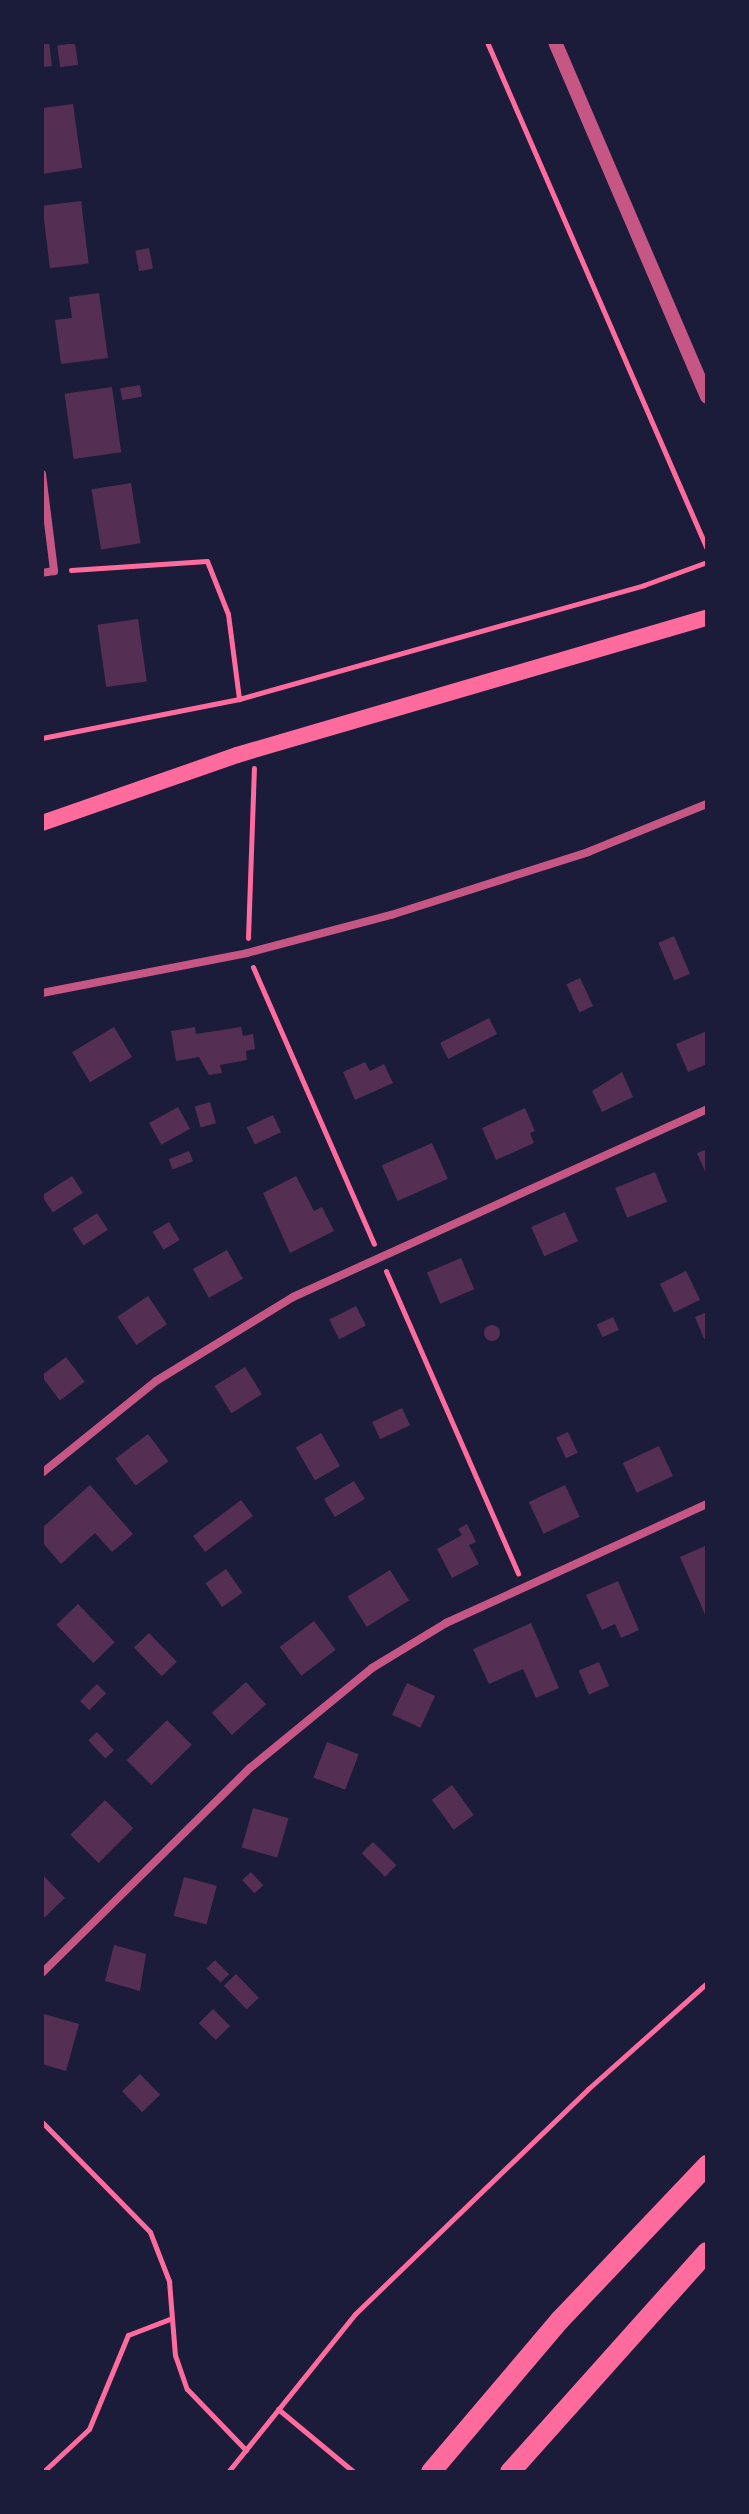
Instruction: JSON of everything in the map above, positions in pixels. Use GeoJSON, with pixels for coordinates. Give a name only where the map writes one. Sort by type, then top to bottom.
{"type":"FeatureCollection","features":[{"type":"Feature","properties":{"kind":"highway"},"geometry":{"type":"LineString","coordinates":[[431,2472],[560,2320],[707,2165]]}},
{"type":"Feature","properties":{"kind":"highway"},"geometry":{"type":"LineString","coordinates":[[510,2472],[707,2252]]}},
{"type":"Feature","properties":{"kind":"main road"},"geometry":{"type":"LineString","coordinates":[[42,823],[253,750],[707,618]]}},
{"type":"Feature","properties":{"kind":"street"},"geometry":{"type":"LineString","coordinates":[[555,42],[707,397]]}},
{"type":"Feature","properties":{"kind":"street"},"geometry":{"type":"LineString","coordinates":[[42,474],[54,571],[42,573]]}},
{"type":"Feature","properties":{"kind":"street"},"geometry":{"type":"LineString","coordinates":[[42,993],[247,953],[588,852],[707,804]]}},
{"type":"Feature","properties":{"kind":"street"},"geometry":{"type":"LineString","coordinates":[[42,1473],[156,1381],[293,1297],[707,1109]]}},
{"type":"Feature","properties":{"kind":"street"},"geometry":{"type":"LineString","coordinates":[[42,1973],[250,1768],[372,1668],[459,1617],[707,1504]]}},
{"type":"Feature","properties":{"kind":"path"},"geometry":{"type":"LineString","coordinates":[[487,42],[707,549]]}},
{"type":"Feature","properties":{"kind":"path"},"geometry":{"type":"LineString","coordinates":[[54,571],[207,561],[228,614],[239,699]]}},
{"type":"Feature","properties":{"kind":"path"},"geometry":{"type":"LineString","coordinates":[[42,738],[239,699],[644,585],[707,562]]}},
{"type":"Feature","properties":{"kind":"path"},"geometry":{"type":"LineString","coordinates":[[247,953],[256,795],[253,750]]}},
{"type":"Feature","properties":{"kind":"path"},"geometry":{"type":"LineString","coordinates":[[228,2472],[355,2314],[588,2089],[707,1983]]}},
{"type":"Feature","properties":{"kind":"path"},"geometry":{"type":"LineString","coordinates":[[42,2122],[150,2232],[169,2281],[175,2355],[187,2389],[246,2450]]}},
{"type":"Feature","properties":{"kind":"path"},"geometry":{"type":"LineString","coordinates":[[43,2472],[89,2429],[128,2335],[170,2319]]}},
{"type":"Feature","properties":{"kind":"path"},"geometry":{"type":"LineString","coordinates":[[278,2409],[354,2472]]}},
{"type":"Feature","properties":{"kind":"building"},"geometry":{"type":"Polygon","coordinates":[[[42,42],[49,42],[52,66],[42,67],[42,42]]]}},
{"type":"Feature","properties":{"kind":"building"},"geometry":{"type":"Polygon","coordinates":[[[75,43],[78,65],[60,67],[57,46],[75,43]]]}},
{"type":"Feature","properties":{"kind":"building"},"geometry":{"type":"Polygon","coordinates":[[[73,104],[82,168],[42,174],[43,108],[73,104]]]}},
{"type":"Feature","properties":{"kind":"building"},"geometry":{"type":"Polygon","coordinates":[[[81,201],[89,264],[50,268],[42,206],[81,201]]]}},
{"type":"Feature","properties":{"kind":"building"},"geometry":{"type":"Polygon","coordinates":[[[149,248],[153,269],[139,271],[135,251],[149,248]]]}},
{"type":"Feature","properties":{"kind":"building"},"geometry":{"type":"Polygon","coordinates":[[[99,293],[108,358],[61,364],[55,320],[72,318],[69,297],[99,293]]]}},
{"type":"Feature","properties":{"kind":"building"},"geometry":{"type":"Polygon","coordinates":[[[140,385],[142,397],[122,400],[120,388],[140,385]]]}},
{"type":"Feature","properties":{"kind":"building"},"geometry":{"type":"Polygon","coordinates":[[[112,387],[121,452],[74,459],[64,394],[112,387]]]}},
{"type":"Feature","properties":{"kind":"building"},"geometry":{"type":"Polygon","coordinates":[[[131,483],[141,543],[101,550],[91,489],[131,483]]]}},
{"type":"Feature","properties":{"kind":"building"},"geometry":{"type":"Polygon","coordinates":[[[138,619],[147,681],[106,687],[97,625],[138,619]]]}},
{"type":"Feature","properties":{"kind":"building"},"geometry":{"type":"Polygon","coordinates":[[[674,936],[690,974],[674,980],[658,943],[674,936]]]}},
{"type":"Feature","properties":{"kind":"building"},"geometry":{"type":"Polygon","coordinates":[[[580,978],[593,1006],[580,1012],[566,984],[580,978]]]}},
{"type":"Feature","properties":{"kind":"building"},"geometry":{"type":"Polygon","coordinates":[[[489,1018],[497,1034],[448,1059],[440,1043],[489,1018]]]}},
{"type":"Feature","properties":{"kind":"building"},"geometry":{"type":"Polygon","coordinates":[[[114,1027],[132,1057],[90,1082],[72,1052],[114,1027]]]}},
{"type":"Feature","properties":{"kind":"building"},"geometry":{"type":"Polygon","coordinates":[[[195,1027],[196,1034],[241,1027],[243,1036],[253,1034],[255,1049],[246,1051],[247,1060],[220,1065],[222,1073],[209,1075],[199,1057],[176,1061],[171,1031],[195,1027]]]}},
{"type":"Feature","properties":{"kind":"building"},"geometry":{"type":"Polygon","coordinates":[[[707,1031],[707,1064],[688,1072],[676,1044],[707,1031]]]}},
{"type":"Feature","properties":{"kind":"building"},"geometry":{"type":"Polygon","coordinates":[[[365,1062],[370,1071],[384,1064],[393,1083],[355,1100],[343,1072],[365,1062]]]}},
{"type":"Feature","properties":{"kind":"building"},"geometry":{"type":"Polygon","coordinates":[[[622,1072],[633,1097],[602,1112],[592,1091],[622,1072]]]}},
{"type":"Feature","properties":{"kind":"building"},"geometry":{"type":"Polygon","coordinates":[[[210,1102],[216,1123],[201,1128],[195,1106],[210,1102]]]}},
{"type":"Feature","properties":{"kind":"building"},"geometry":{"type":"Polygon","coordinates":[[[178,1107],[190,1129],[161,1145],[149,1123],[178,1107]]]}},
{"type":"Feature","properties":{"kind":"building"},"geometry":{"type":"Polygon","coordinates":[[[525,1108],[535,1131],[530,1133],[534,1143],[496,1160],[482,1128],[525,1108]]]}},
{"type":"Feature","properties":{"kind":"building"},"geometry":{"type":"Polygon","coordinates":[[[273,1115],[281,1132],[255,1144],[247,1127],[273,1115]]]}},
{"type":"Feature","properties":{"kind":"building"},"geometry":{"type":"Polygon","coordinates":[[[432,1143],[448,1179],[398,1201],[382,1165],[432,1143]]]}},
{"type":"Feature","properties":{"kind":"building"},"geometry":{"type":"Polygon","coordinates":[[[707,1149],[707,1176],[697,1153],[707,1149]]]}},
{"type":"Feature","properties":{"kind":"building"},"geometry":{"type":"Polygon","coordinates":[[[189,1151],[193,1161],[173,1169],[169,1159],[189,1151]]]}},
{"type":"Feature","properties":{"kind":"building"},"geometry":{"type":"Polygon","coordinates":[[[655,1172],[667,1202],[627,1218],[615,1188],[655,1172]]]}},
{"type":"Feature","properties":{"kind":"building"},"geometry":{"type":"Polygon","coordinates":[[[72,1176],[83,1193],[53,1212],[42,1195],[72,1176]]]}},
{"type":"Feature","properties":{"kind":"building"},"geometry":{"type":"Polygon","coordinates":[[[296,1176],[314,1211],[322,1207],[334,1231],[290,1253],[263,1193],[296,1176]]]}},
{"type":"Feature","properties":{"kind":"building"},"geometry":{"type":"Polygon","coordinates":[[[565,1212],[578,1241],[544,1256],[531,1227],[565,1212]]]}},
{"type":"Feature","properties":{"kind":"building"},"geometry":{"type":"Polygon","coordinates":[[[97,1213],[108,1230],[84,1246],[73,1229],[97,1213]]]}},
{"type":"Feature","properties":{"kind":"building"},"geometry":{"type":"Polygon","coordinates":[[[169,1222],[180,1240],[164,1250],[153,1232],[169,1222]]]}},
{"type":"Feature","properties":{"kind":"building"},"geometry":{"type":"Polygon","coordinates":[[[227,1250],[243,1279],[209,1298],[193,1269],[227,1250]]]}},
{"type":"Feature","properties":{"kind":"building"},"geometry":{"type":"Polygon","coordinates":[[[461,1258],[474,1289],[440,1304],[427,1272],[461,1258]]]}},
{"type":"Feature","properties":{"kind":"building"},"geometry":{"type":"Polygon","coordinates":[[[686,1271],[700,1300],[674,1312],[660,1284],[686,1271]]]}},
{"type":"Feature","properties":{"kind":"building"},"geometry":{"type":"Polygon","coordinates":[[[148,1296],[167,1324],[136,1345],[117,1317],[148,1296]]]}},
{"type":"Feature","properties":{"kind":"building"},"geometry":{"type":"Polygon","coordinates":[[[356,1306],[366,1326],[339,1339],[329,1320],[356,1306]]]}},
{"type":"Feature","properties":{"kind":"building"},"geometry":{"type":"Polygon","coordinates":[[[707,1312],[707,1338],[704,1339],[695,1317],[707,1312]]]}},
{"type":"Feature","properties":{"kind":"building"},"geometry":{"type":"Polygon","coordinates":[[[613,1317],[619,1330],[603,1337],[597,1325],[613,1317]]]}},
{"type":"Feature","properties":{"kind":"building"},"geometry":{"type":"Polygon","coordinates":[[[489,1325],[495,1325],[500,1333],[498,1339],[489,1341],[484,1336],[484,1330],[489,1325]]]}},
{"type":"Feature","properties":{"kind":"building"},"geometry":{"type":"Polygon","coordinates":[[[66,1357],[85,1382],[60,1400],[42,1375],[66,1357]]]}},
{"type":"Feature","properties":{"kind":"building"},"geometry":{"type":"Polygon","coordinates":[[[245,1367],[262,1394],[231,1413],[214,1386],[245,1367]]]}},
{"type":"Feature","properties":{"kind":"building"},"geometry":{"type":"Polygon","coordinates":[[[402,1408],[410,1425],[380,1439],[372,1422],[402,1408]]]}},
{"type":"Feature","properties":{"kind":"building"},"geometry":{"type":"Polygon","coordinates":[[[568,1432],[578,1453],[566,1458],[556,1437],[568,1432]]]}},
{"type":"Feature","properties":{"kind":"building"},"geometry":{"type":"Polygon","coordinates":[[[321,1433],[340,1466],[315,1480],[296,1448],[321,1433]]]}},
{"type":"Feature","properties":{"kind":"building"},"geometry":{"type":"Polygon","coordinates":[[[148,1434],[168,1461],[136,1486],[115,1459],[148,1434]]]}},
{"type":"Feature","properties":{"kind":"building"},"geometry":{"type":"Polygon","coordinates":[[[659,1446],[673,1476],[637,1493],[623,1463],[659,1446]]]}},
{"type":"Feature","properties":{"kind":"building"},"geometry":{"type":"Polygon","coordinates":[[[354,1481],[365,1499],[335,1517],[324,1499],[354,1481]]]}},
{"type":"Feature","properties":{"kind":"building"},"geometry":{"type":"Polygon","coordinates":[[[90,1485],[133,1534],[112,1552],[95,1533],[61,1564],[42,1542],[42,1528],[90,1485]]]}},
{"type":"Feature","properties":{"kind":"building"},"geometry":{"type":"Polygon","coordinates":[[[565,1485],[580,1517],[544,1534],[529,1502],[565,1485]]]}},
{"type":"Feature","properties":{"kind":"building"},"geometry":{"type":"Polygon","coordinates":[[[241,1500],[253,1516],[205,1552],[193,1536],[241,1500]]]}},
{"type":"Feature","properties":{"kind":"building"},"geometry":{"type":"Polygon","coordinates":[[[467,1524],[476,1542],[469,1545],[479,1564],[452,1578],[437,1549],[462,1535],[458,1529],[467,1524]]]}},
{"type":"Feature","properties":{"kind":"building"},"geometry":{"type":"Polygon","coordinates":[[[707,1545],[707,1619],[680,1557],[707,1545]]]}},
{"type":"Feature","properties":{"kind":"building"},"geometry":{"type":"Polygon","coordinates":[[[226,1569],[243,1593],[222,1607],[206,1583],[226,1569]]]}},
{"type":"Feature","properties":{"kind":"building"},"geometry":{"type":"Polygon","coordinates":[[[390,1570],[409,1601],[367,1627],[348,1596],[390,1570]]]}},
{"type":"Feature","properties":{"kind":"building"},"geometry":{"type":"Polygon","coordinates":[[[618,1581],[639,1630],[621,1638],[615,1624],[602,1630],[586,1595],[618,1581]]]}},
{"type":"Feature","properties":{"kind":"building"},"geometry":{"type":"Polygon","coordinates":[[[78,1604],[115,1642],[93,1663],[56,1625],[78,1604]]]}},
{"type":"Feature","properties":{"kind":"building"},"geometry":{"type":"Polygon","coordinates":[[[314,1621],[336,1650],[301,1676],[280,1647],[314,1621]]]}},
{"type":"Feature","properties":{"kind":"building"},"geometry":{"type":"Polygon","coordinates":[[[531,1623],[559,1688],[536,1698],[523,1669],[489,1684],[473,1649],[531,1623]]]}},
{"type":"Feature","properties":{"kind":"building"},"geometry":{"type":"Polygon","coordinates":[[[149,1633],[177,1662],[162,1676],[134,1648],[149,1633]]]}},
{"type":"Feature","properties":{"kind":"building"},"geometry":{"type":"Polygon","coordinates":[[[599,1662],[609,1686],[589,1695],[579,1671],[599,1662]]]}},
{"type":"Feature","properties":{"kind":"building"},"geometry":{"type":"Polygon","coordinates":[[[246,1682],[266,1704],[232,1735],[212,1713],[246,1682]]]}},
{"type":"Feature","properties":{"kind":"building"},"geometry":{"type":"Polygon","coordinates":[[[407,1683],[435,1696],[420,1728],[392,1715],[407,1683]]]}},
{"type":"Feature","properties":{"kind":"building"},"geometry":{"type":"Polygon","coordinates":[[[97,1684],[106,1693],[89,1710],[80,1701],[97,1684]]]}},
{"type":"Feature","properties":{"kind":"building"},"geometry":{"type":"Polygon","coordinates":[[[167,1720],[192,1745],[151,1785],[127,1760],[167,1720]]]}},
{"type":"Feature","properties":{"kind":"building"},"geometry":{"type":"Polygon","coordinates":[[[97,1732],[114,1750],[105,1758],[88,1740],[97,1732]]]}},
{"type":"Feature","properties":{"kind":"building"},"geometry":{"type":"Polygon","coordinates":[[[327,1742],[359,1754],[345,1790],[313,1777],[327,1742]]]}},
{"type":"Feature","properties":{"kind":"building"},"geometry":{"type":"Polygon","coordinates":[[[452,1785],[474,1815],[454,1830],[432,1800],[452,1785]]]}},
{"type":"Feature","properties":{"kind":"building"},"geometry":{"type":"Polygon","coordinates":[[[105,1800],[133,1828],[99,1863],[70,1835],[105,1800]]]}},
{"type":"Feature","properties":{"kind":"building"},"geometry":{"type":"Polygon","coordinates":[[[253,1808],[289,1818],[277,1858],[242,1847],[253,1808]]]}},
{"type":"Feature","properties":{"kind":"building"},"geometry":{"type":"Polygon","coordinates":[[[373,1842],[396,1865],[385,1877],[362,1853],[373,1842]]]}},
{"type":"Feature","properties":{"kind":"building"},"geometry":{"type":"Polygon","coordinates":[[[251,1872],[263,1885],[254,1893],[242,1880],[251,1872]]]}},
{"type":"Feature","properties":{"kind":"building"},"geometry":{"type":"Polygon","coordinates":[[[42,1874],[65,1898],[42,1920],[42,1874]]]}},
{"type":"Feature","properties":{"kind":"building"},"geometry":{"type":"Polygon","coordinates":[[[184,1877],[217,1886],[206,1924],[174,1916],[184,1877]]]}},
{"type":"Feature","properties":{"kind":"building"},"geometry":{"type":"Polygon","coordinates":[[[114,1945],[146,1954],[140,1991],[105,1981],[114,1945]]]}},
{"type":"Feature","properties":{"kind":"building"},"geometry":{"type":"Polygon","coordinates":[[[215,1960],[229,1974],[221,1983],[207,1968],[215,1960]]]}},
{"type":"Feature","properties":{"kind":"building"},"geometry":{"type":"Polygon","coordinates":[[[236,1974],[259,1998],[247,2010],[224,1986],[236,1974]]]}},
{"type":"Feature","properties":{"kind":"building"},"geometry":{"type":"Polygon","coordinates":[[[213,2009],[230,2026],[216,2040],[199,2023],[213,2009]]]}},
{"type":"Feature","properties":{"kind":"building"},"geometry":{"type":"Polygon","coordinates":[[[44,2014],[79,2024],[66,2071],[42,2064],[44,2014]]]}},
{"type":"Feature","properties":{"kind":"building"},"geometry":{"type":"Polygon","coordinates":[[[140,2074],[160,2095],[142,2112],[122,2091],[140,2074]]]}}]}
